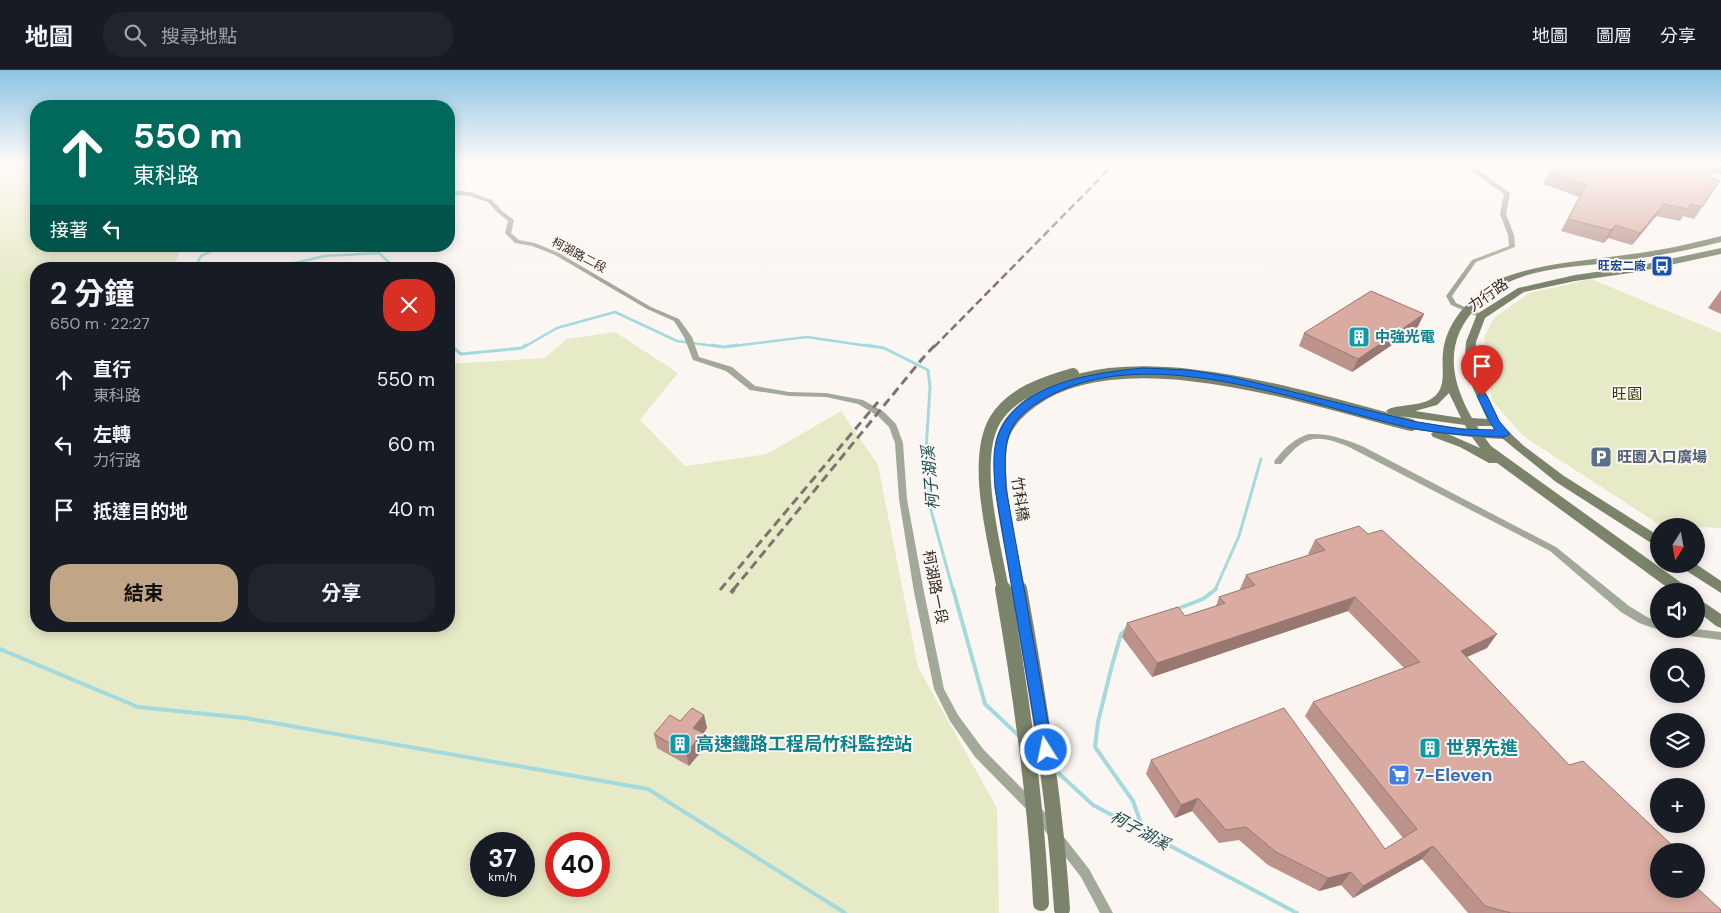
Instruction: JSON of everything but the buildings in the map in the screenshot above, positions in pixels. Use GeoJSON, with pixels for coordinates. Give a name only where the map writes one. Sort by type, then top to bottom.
{"type":"FeatureCollection","features":[{"type":"Feature","properties":{"kind":"street","name":"柯湖路二段"},"geometry":{"type":"LineString","coordinates":[[491,202],[511,220],[508,233],[517,242],[533,244],[557,254],[650,308],[677,320],[688,337],[696,358]]}},
{"type":"Feature","properties":{"kind":"street"},"geometry":{"type":"LineString","coordinates":[[1482,316],[1453,304],[1449,296],[1474,261],[1512,247],[1511,235],[1502,214],[1505,202]]}},
{"type":"Feature","properties":{"kind":"street","name":"力行路"},"geometry":{"type":"LineString","coordinates":[[1671,583],[1487,449],[1468,422],[1455,397],[1446,365],[1451,336],[1465,310],[1505,280],[1542,269],[1622,258],[1721,239]]}},
{"type":"Feature","properties":{"kind":"street","name":"力行路"},"geometry":{"type":"LineString","coordinates":[[1650,537],[1560,480],[1504,434],[1495,422],[1469,368],[1471,342],[1482,316],[1521,290],[1721,251]]}},
{"type":"Feature","properties":{"kind":"street","name":"柯湖路一段"},"geometry":{"type":"LineString","coordinates":[[696,358],[729,369],[753,388],[789,394],[826,395],[860,402],[881,414],[893,426],[899,443],[903,499],[919,592],[940,689],[954,718],[979,753],[1038,813],[1085,874],[1107,913]]}},
{"type":"Feature","properties":{"kind":"street"},"geometry":{"type":"LineString","coordinates":[[1040,908],[1037,830],[1029,755],[985,488],[986,456],[990,431],[1002,411],[1025,393],[1054,379],[1094,368],[1142,363],[1188,365],[1392,411],[1468,422],[1495,422]]}},
{"type":"Feature","properties":{"kind":"street","name":"竹科橋"},"geometry":{"type":"LineString","coordinates":[[1062,911],[1057,830],[1048,768],[1000,488],[1000,461],[1003,436],[1012,419],[1035,399],[1063,385],[1101,375],[1143,371],[1188,372],[1232,380],[1412,425]]}},
{"type":"Feature","properties":{"kind":"street"},"geometry":{"type":"LineString","coordinates":[[1392,411],[1436,401],[1444,395],[1448,376]]}},
{"type":"Feature","properties":{"kind":"street"},"geometry":{"type":"LineString","coordinates":[[1412,425],[1475,433],[1504,434]]}},
{"type":"Feature","properties":{"kind":"street"},"geometry":{"type":"LineString","coordinates":[[1412,425],[1464,444],[1493,460],[1558,502]]}},
{"type":"Feature","properties":{"kind":"street","name":"力行路"},"geometry":{"type":"LineString","coordinates":[[1504,434],[1523,443],[1568,476],[1650,527]]}},
{"type":"Feature","properties":{"kind":"street"},"geometry":{"type":"LineString","coordinates":[[1278,462],[1295,442],[1314,436],[1334,438],[1359,448],[1553,549],[1624,609],[1650,623]]}},
{"type":"Feature","properties":{"kind":"street"},"geometry":{"type":"LineString","coordinates":[[1705,567],[1721,579]]}},
{"type":"Feature","properties":{"kind":"street"},"geometry":{"type":"LineString","coordinates":[[1700,573],[1721,588]]}},
{"type":"Feature","properties":{"kind":"street"},"geometry":{"type":"LineString","coordinates":[[1705,609],[1719,621]]}},
{"type":"Feature","properties":{"kind":"street"},"geometry":{"type":"LineString","coordinates":[[1705,634],[1721,636]]}},
{"type":"Feature","properties":{"kind":"green space"},"geometry":{"type":"Polygon","coordinates":[[[0,202],[30,202],[30,252],[180,252],[176,262],[30,262],[30,632],[455,632],[455,364],[545,358],[567,339],[615,332],[678,373],[640,420],[685,466],[767,454],[841,411],[878,465],[918,667],[997,808],[999,913],[0,913],[0,202]]]}},
{"type":"Feature","properties":{"kind":"green space","name":"旺園"},"geometry":{"type":"Polygon","coordinates":[[[1591,279],[1721,333],[1721,528],[1705,527],[1705,518],[1650,519],[1523,436],[1492,400],[1484,337],[1494,318],[1529,293],[1591,279]]]}},
{"type":"Feature","properties":{"kind":"waterway","name":"柯子湖溪"},"geometry":{"type":"LineString","coordinates":[[198,262],[201,256],[209,252]]}},
{"type":"Feature","properties":{"kind":"waterway","name":"柯子湖溪"},"geometry":{"type":"LineString","coordinates":[[299,262],[325,256],[379,253],[389,262]]}},
{"type":"Feature","properties":{"kind":"waterway","name":"柯子湖溪"},"geometry":{"type":"LineString","coordinates":[[524,347],[557,328],[615,312],[677,341],[722,347]]}},
{"type":"Feature","properties":{"kind":"waterway","name":"柯子湖溪"},"geometry":{"type":"LineString","coordinates":[[726,347],[807,337],[875,347]]}},
{"type":"Feature","properties":{"kind":"waterway","name":"柯子湖溪"},"geometry":{"type":"LineString","coordinates":[[455,349],[461,354],[522,348],[526,345]]}},
{"type":"Feature","properties":{"kind":"waterway","name":"柯子湖溪"},"geometry":{"type":"LineString","coordinates":[[712,345],[724,347],[737,345]]}},
{"type":"Feature","properties":{"kind":"waterway","name":"柯子湖溪"},"geometry":{"type":"LineString","coordinates":[[866,345],[884,348],[928,370],[930,387],[926,451],[929,503],[953,590]]}},
{"type":"Feature","properties":{"kind":"waterway"},"geometry":{"type":"LineString","coordinates":[[1215,590],[1239,536],[1261,459]]}},
{"type":"Feature","properties":{"kind":"waterway","name":"柯子湖溪"},"geometry":{"type":"LineString","coordinates":[[953,589],[985,704],[1020,737]]}},
{"type":"Feature","properties":{"kind":"waterway"},"geometry":{"type":"LineString","coordinates":[[1177,609],[1203,599],[1215,590]]}},
{"type":"Feature","properties":{"kind":"waterway"},"geometry":{"type":"LineString","coordinates":[[1127,629],[1121,634],[1111,669],[1098,722],[1095,747],[1133,801],[1144,832]]}},
{"type":"Feature","properties":{"kind":"waterway"},"geometry":{"type":"LineString","coordinates":[[0,649],[138,707],[245,718],[648,789],[845,913]]}},
{"type":"Feature","properties":{"kind":"waterway","name":"柯子湖溪"},"geometry":{"type":"LineString","coordinates":[[1054,769],[1093,805],[1144,832]]}},
{"type":"Feature","properties":{"kind":"waterway","name":"柯子湖溪"},"geometry":{"type":"LineString","coordinates":[[1144,832],[1297,913]]}},
{"type":"Feature","properties":{"kind":"railway"},"geometry":{"type":"LineString","coordinates":[[934,347],[1076,202]]}},
{"type":"Feature","properties":{"kind":"railway"},"geometry":{"type":"LineString","coordinates":[[733,590],[935,345]]}},
{"type":"Feature","properties":{"kind":"railway"},"geometry":{"type":"LineString","coordinates":[[720,590],[878,402]]}},
{"type":"Feature","properties":{"kind":"railway"},"geometry":{"type":"LineString","coordinates":[[731,593],[734,589]]}},
{"type":"Feature","properties":{"kind":"place","name":"旺宏二廠"},"geometry":{"type":"Point","coordinates":[1662,266]}},
{"type":"Feature","properties":{"kind":"place","name":"中強光電"},"geometry":{"type":"Point","coordinates":[1359,337]}},
{"type":"Feature","properties":{"kind":"place","name":"旺園入口廣場"},"geometry":{"type":"Point","coordinates":[1601,457]}},
{"type":"Feature","properties":{"kind":"place","name":"高速鐵路工程局竹科監控站"},"geometry":{"type":"Point","coordinates":[680,744]}},
{"type":"Feature","properties":{"kind":"place","name":"世界先進"},"geometry":{"type":"Point","coordinates":[1430,748]}},
{"type":"Feature","properties":{"kind":"place","name":"7-Eleven"},"geometry":{"type":"Point","coordinates":[1399,775]}},
{"type":"Feature","properties":{"kind":"route"},"geometry":{"type":"LineString","coordinates":[[1046,750],[1000,488],[1000,461],[1003,436],[1012,419],[1035,399],[1063,385],[1101,375],[1143,371],[1188,372],[1232,380],[1412,425],[1460,432],[1504,434],[1495,422],[1482,396]]}}]}
